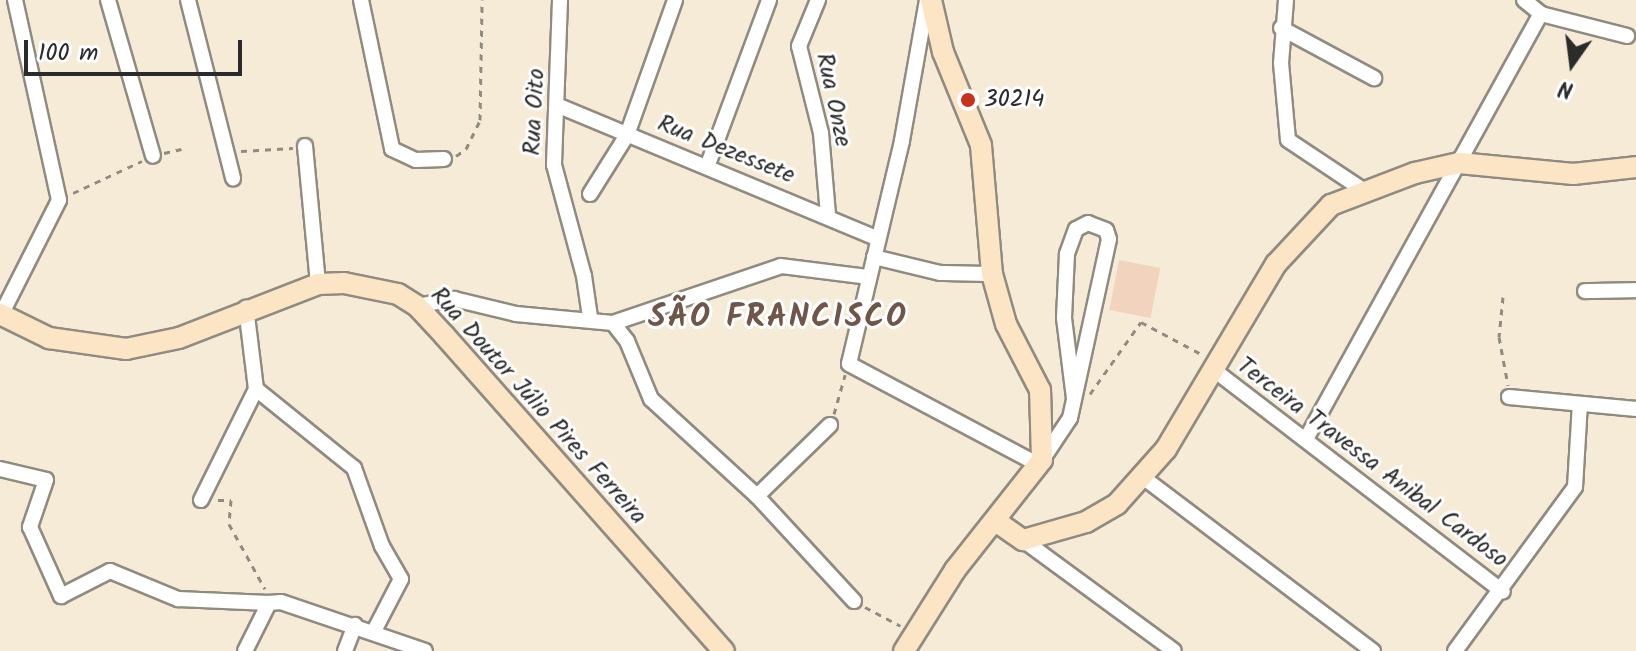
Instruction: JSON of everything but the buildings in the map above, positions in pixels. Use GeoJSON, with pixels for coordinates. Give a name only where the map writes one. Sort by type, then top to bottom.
{"type":"FeatureCollection","features":[{"type":"Feature","properties":{"kind":"street"},"geometry":{"type":"LineString","coordinates":[[0,315],[59,200],[15,0]]}},
{"type":"Feature","properties":{"kind":"street"},"geometry":{"type":"LineString","coordinates":[[108,0],[153,156]]}},
{"type":"Feature","properties":{"kind":"street"},"geometry":{"type":"LineString","coordinates":[[188,0],[233,178]]}},
{"type":"Feature","properties":{"kind":"street"},"geometry":{"type":"LineString","coordinates":[[361,0],[392,149],[416,160],[444,159]]}},
{"type":"Feature","properties":{"kind":"street","name":"Rua Oito"},"geometry":{"type":"LineString","coordinates":[[560,0],[559,106],[554,165],[584,276],[590,317]]}},
{"type":"Feature","properties":{"kind":"street"},"geometry":{"type":"LineString","coordinates":[[590,194],[627,135],[675,0]]}},
{"type":"Feature","properties":{"kind":"street"},"geometry":{"type":"LineString","coordinates":[[707,167],[769,0]]}},
{"type":"Feature","properties":{"kind":"street","name":"Rua Onze"},"geometry":{"type":"LineString","coordinates":[[818,0],[799,46],[821,133],[828,214]]}},
{"type":"Feature","properties":{"kind":"street"},"geometry":{"type":"LineString","coordinates":[[929,0],[902,141],[876,238],[849,364],[1041,463]]}},
{"type":"Feature","properties":{"kind":"street"},"geometry":{"type":"LineString","coordinates":[[929,0],[943,52],[981,145],[992,274],[1006,324],[1040,390],[1041,463]]}},
{"type":"Feature","properties":{"kind":"street"},"geometry":{"type":"LineString","coordinates":[[1524,0],[1541,14],[1627,36]]}},
{"type":"Feature","properties":{"kind":"street"},"geometry":{"type":"LineString","coordinates":[[1283,1],[1281,28],[1288,140],[1363,190]]}},
{"type":"Feature","properties":{"kind":"street"},"geometry":{"type":"LineString","coordinates":[[1306,439],[1541,14]]}},
{"type":"Feature","properties":{"kind":"street"},"geometry":{"type":"LineString","coordinates":[[1281,28],[1374,78]]}},
{"type":"Feature","properties":{"kind":"street","name":"Rua Dezessete"},"geometry":{"type":"LineString","coordinates":[[559,106],[828,214],[876,238]]}},
{"type":"Feature","properties":{"kind":"street"},"geometry":{"type":"LineString","coordinates":[[305,146],[318,284]]}},
{"type":"Feature","properties":{"kind":"street"},"geometry":{"type":"LineString","coordinates":[[1023,540],[1102,515],[1144,478],[1200,394],[1291,245],[1331,205],[1363,190],[1459,163],[1573,174],[1636,167]]}},
{"type":"Feature","properties":{"kind":"street"},"geometry":{"type":"LineString","coordinates":[[908,644],[955,570],[997,522],[1066,429],[1074,398],[1109,239],[1106,230],[1088,223],[1076,229],[1067,254],[1064,318],[1074,398]]}},
{"type":"Feature","properties":{"kind":"street"},"geometry":{"type":"LineString","coordinates":[[874,257],[940,273],[992,274]]}},
{"type":"Feature","properties":{"kind":"street"},"geometry":{"type":"LineString","coordinates":[[417,306],[454,299],[516,314],[590,317],[613,323],[765,268],[798,266],[868,277]]}},
{"type":"Feature","properties":{"kind":"street","name":"Rua Doutor Júlio Pires Ferreira"},"geometry":{"type":"LineString","coordinates":[[0,315],[49,338],[126,349],[179,338],[246,308],[318,284],[372,287],[417,306],[724,651]]}},
{"type":"Feature","properties":{"kind":"street"},"geometry":{"type":"LineString","coordinates":[[1585,291],[1636,290]]}},
{"type":"Feature","properties":{"kind":"street"},"geometry":{"type":"LineString","coordinates":[[201,500],[256,389],[246,308]]}},
{"type":"Feature","properties":{"kind":"street"},"geometry":{"type":"LineString","coordinates":[[613,323],[627,341],[651,399],[757,496],[854,601]]}},
{"type":"Feature","properties":{"kind":"street","name":"Terceira Travessa Anibal Cardoso"},"geometry":{"type":"LineString","coordinates":[[1214,370],[1503,592]]}},
{"type":"Feature","properties":{"kind":"street"},"geometry":{"type":"LineString","coordinates":[[256,389],[354,468],[382,546],[401,579],[374,631]]}},
{"type":"Feature","properties":{"kind":"street"},"geometry":{"type":"LineString","coordinates":[[1509,397],[1636,409]]}},
{"type":"Feature","properties":{"kind":"street"},"geometry":{"type":"LineString","coordinates":[[1455,651],[1503,592],[1575,487],[1580,404]]}},
{"type":"Feature","properties":{"kind":"street"},"geometry":{"type":"LineString","coordinates":[[757,496],[830,425]]}},
{"type":"Feature","properties":{"kind":"street"},"geometry":{"type":"LineString","coordinates":[[0,469],[46,480],[30,527],[61,596],[110,571],[178,599],[272,603],[355,625],[425,651]]}},
{"type":"Feature","properties":{"kind":"street"},"geometry":{"type":"LineString","coordinates":[[1144,478],[1373,651]]}},
{"type":"Feature","properties":{"kind":"street"},"geometry":{"type":"LineString","coordinates":[[997,522],[1174,651]]}},
{"type":"Feature","properties":{"kind":"street"},"geometry":{"type":"LineString","coordinates":[[245,651],[272,603]]}},
{"type":"Feature","properties":{"kind":"street"},"geometry":{"type":"LineString","coordinates":[[345,651],[355,625]]}},
{"type":"Feature","properties":{"kind":"path"},"geometry":{"type":"LineString","coordinates":[[444,159],[466,149],[480,120],[482,0]]}},
{"type":"Feature","properties":{"kind":"path"},"geometry":{"type":"LineString","coordinates":[[226,152],[305,146]]}},
{"type":"Feature","properties":{"kind":"path"},"geometry":{"type":"LineString","coordinates":[[59,200],[153,156]]}},
{"type":"Feature","properties":{"kind":"path"},"geometry":{"type":"LineString","coordinates":[[1503,297],[1499,337],[1509,397]]}},
{"type":"Feature","properties":{"kind":"path"},"geometry":{"type":"LineString","coordinates":[[1074,398],[1094,394],[1141,322],[1209,358],[1214,370]]}},
{"type":"Feature","properties":{"kind":"path"},"geometry":{"type":"LineString","coordinates":[[830,425],[849,364]]}},
{"type":"Feature","properties":{"kind":"path"},"geometry":{"type":"LineString","coordinates":[[201,500],[231,500],[229,524],[240,551],[272,603]]}},
{"type":"Feature","properties":{"kind":"path"},"geometry":{"type":"LineString","coordinates":[[854,601],[908,644]]}},
{"type":"Feature","properties":{"kind":"shaded area"},"geometry":{"type":"Polygon","coordinates":[[[1119,260],[1160,268],[1150,318],[1109,310],[1119,260]]]}},
{"type":"Feature","properties":{"kind":"place","name":"30214"},"geometry":{"type":"Point","coordinates":[968,100]}},
{"type":"Feature","properties":{"kind":"district","name":"SÃO FRANCISCO"},"geometry":{"type":"Point","coordinates":[778,318]}}]}
